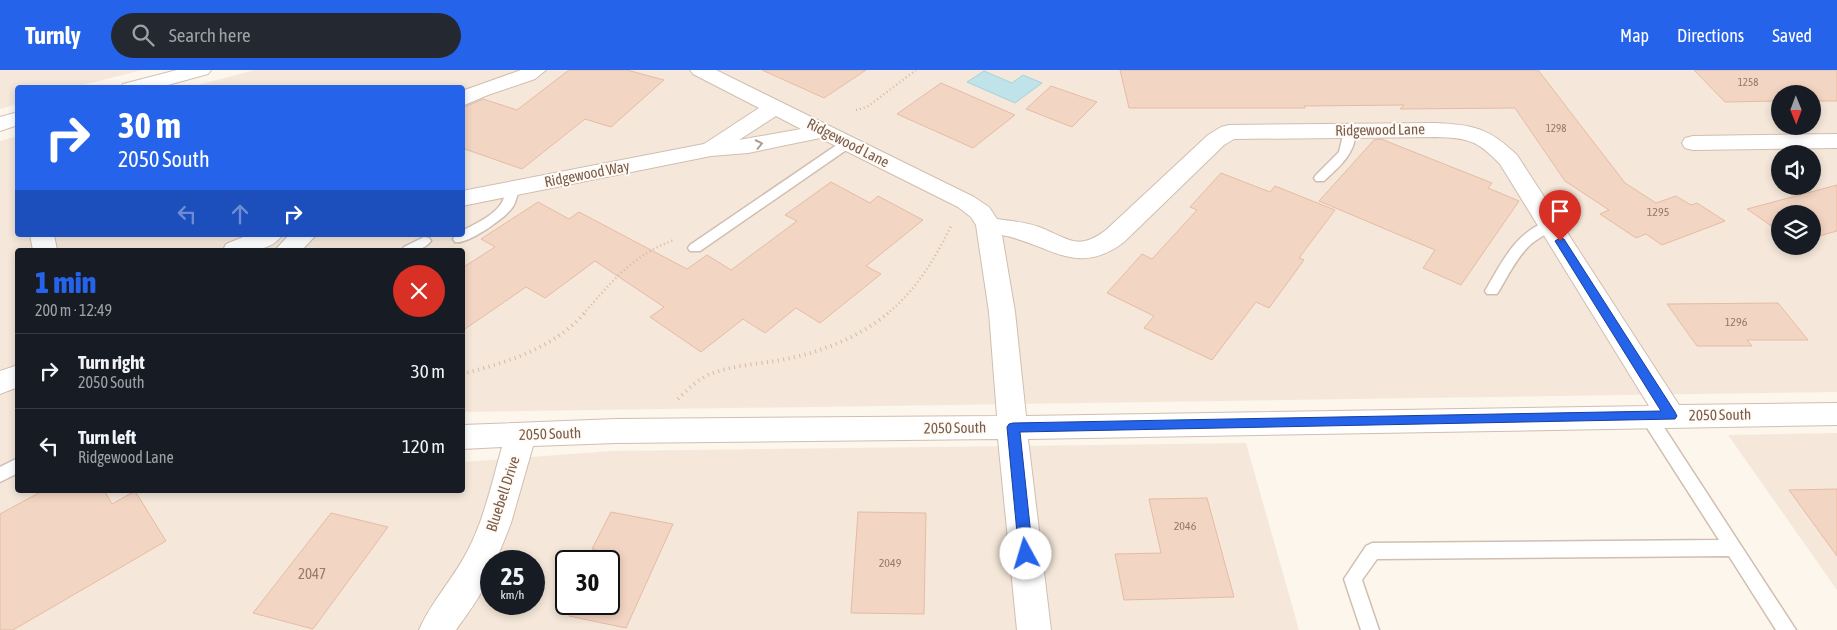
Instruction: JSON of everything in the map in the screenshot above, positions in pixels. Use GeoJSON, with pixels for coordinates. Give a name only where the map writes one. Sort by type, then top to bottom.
{"type":"FeatureCollection","features":[{"type":"Feature","properties":{"kind":"street"},"geometry":{"type":"LineString","coordinates":[[142,85],[200,70]]}},
{"type":"Feature","properties":{"kind":"street"},"geometry":{"type":"LineString","coordinates":[[465,98],[485,88],[514,81],[536,70]]}},
{"type":"Feature","properties":{"kind":"street","name":"Ridgewood Lane"},"geometry":{"type":"LineString","coordinates":[[704,71],[966,202],[981,212],[988,225],[994,252],[1034,630]]}},
{"type":"Feature","properties":{"kind":"street","name":"Ridgewood Way"},"geometry":{"type":"LineString","coordinates":[[711,149],[775,107]]}},
{"type":"Feature","properties":{"kind":"street"},"geometry":{"type":"LineString","coordinates":[[0,124],[15,119]]}},
{"type":"Feature","properties":{"kind":"street","name":"Ridgewood Lane"},"geometry":{"type":"LineString","coordinates":[[988,225],[1029,232],[1061,248],[1083,251],[1102,246],[1115,236],[1216,140],[1228,132],[1436,130],[1478,135],[1496,147],[1509,160],[1550,225],[1659,416]]}},
{"type":"Feature","properties":{"kind":"street","name":"Ridgewood Way"},"geometry":{"type":"LineString","coordinates":[[465,198],[711,149],[748,146],[824,131]]}},
{"type":"Feature","properties":{"kind":"street"},"geometry":{"type":"LineString","coordinates":[[1692,143],[1837,141]]}},
{"type":"Feature","properties":{"kind":"street"},"geometry":{"type":"LineString","coordinates":[[240,248],[265,237]]}},
{"type":"Feature","properties":{"kind":"street"},"geometry":{"type":"LineString","coordinates":[[289,248],[302,237]]}},
{"type":"Feature","properties":{"kind":"street"},"geometry":{"type":"LineString","coordinates":[[0,383],[15,376]]}},
{"type":"Feature","properties":{"kind":"street","name":"2050 South"},"geometry":{"type":"LineString","coordinates":[[465,437],[616,431],[1013,427],[1837,414]]}},
{"type":"Feature","properties":{"kind":"street","name":"Bluebell Drive"},"geometry":{"type":"LineString","coordinates":[[436,630],[461,595],[484,551],[499,509],[521,435]]}},
{"type":"Feature","properties":{"kind":"lane"},"geometry":{"type":"LineString","coordinates":[[1320,178],[1346,151],[1350,141],[1350,130]]}},
{"type":"Feature","properties":{"kind":"lane"},"geometry":{"type":"LineString","coordinates":[[695,248],[848,143]]}},
{"type":"Feature","properties":{"kind":"lane"},"geometry":{"type":"LineString","coordinates":[[465,236],[494,218],[507,206],[513,189]]}},
{"type":"Feature","properties":{"kind":"lane"},"geometry":{"type":"LineString","coordinates":[[1492,290],[1523,241],[1534,231],[1550,225]]}},
{"type":"Feature","properties":{"kind":"lane"},"geometry":{"type":"LineString","coordinates":[[412,248],[424,241]]}},
{"type":"Feature","properties":{"kind":"lane"},"geometry":{"type":"LineString","coordinates":[[1659,416],[1733,548],[1786,630]]}},
{"type":"Feature","properties":{"kind":"lane"},"geometry":{"type":"LineString","coordinates":[[0,475],[15,468]]}},
{"type":"Feature","properties":{"kind":"lane"},"geometry":{"type":"LineString","coordinates":[[1370,630],[1353,579],[1372,550],[1733,548]]}},
{"type":"Feature","properties":{"kind":"path"},"geometry":{"type":"LineString","coordinates":[[856,110],[867,107],[916,70]]}},
{"type":"Feature","properties":{"kind":"path"},"geometry":{"type":"LineString","coordinates":[[678,399],[700,377],[715,372],[815,353],[840,344],[880,322],[910,295],[931,268],[954,218],[966,202]]}},
{"type":"Feature","properties":{"kind":"path"},"geometry":{"type":"LineString","coordinates":[[465,373],[514,359],[557,338],[583,315],[622,270],[650,250],[695,234],[711,238]]}},
{"type":"Feature","properties":{"kind":"shaded area"},"geometry":{"type":"Polygon","coordinates":[[[0,70],[142,70],[83,85],[15,85],[15,105],[0,109],[0,70]]]}},
{"type":"Feature","properties":{"kind":"shaded area"},"geometry":{"type":"Polygon","coordinates":[[[255,70],[1837,70],[1837,392],[465,412],[465,248],[15,248],[15,493],[465,493],[465,462],[612,451],[1246,443],[1299,630],[0,630],[0,141],[15,137],[15,237],[465,237],[465,85],[198,85],[255,70]]]}},
{"type":"Feature","properties":{"kind":"shaded area"},"geometry":{"type":"Polygon","coordinates":[[[1837,433],[1837,590],[1728,435],[1837,433]]]}},
{"type":"Feature","properties":{"kind":"water"},"geometry":{"type":"Polygon","coordinates":[[[984,71],[1012,83],[1023,75],[1042,83],[1015,103],[967,82],[984,71]]]}},
{"type":"Feature","properties":{"kind":"building"},"geometry":{"type":"Polygon","coordinates":[[[569,70],[627,70],[664,80],[611,127],[585,119],[522,169],[465,149],[465,107],[483,99],[517,110],[569,70]]]}},
{"type":"Feature","properties":{"kind":"building"},"geometry":{"type":"Polygon","coordinates":[[[762,70],[866,70],[824,98],[762,70]]]}},
{"type":"Feature","properties":{"kind":"building"},"geometry":{"type":"Polygon","coordinates":[[[1120,70],[1538,70],[1625,183],[1656,203],[1676,196],[1691,205],[1697,203],[1725,221],[1662,245],[1646,234],[1636,238],[1600,214],[1609,210],[1565,181],[1515,108],[1400,109],[1404,105],[1304,106],[1305,108],[1129,108],[1120,70]]]}},
{"type":"Feature","properties":{"kind":"building"},"geometry":{"type":"Polygon","coordinates":[[[1694,70],[1837,70],[1837,101],[1821,101],[1821,85],[1771,85],[1771,101],[1725,102],[1694,70]]]}},
{"type":"Feature","properties":{"kind":"building"},"geometry":{"type":"Polygon","coordinates":[[[941,83],[1015,115],[973,148],[897,114],[941,83]]]}},
{"type":"Feature","properties":{"kind":"building"},"geometry":{"type":"Polygon","coordinates":[[[1051,86],[1097,102],[1072,127],[1026,109],[1051,86]]]}},
{"type":"Feature","properties":{"kind":"building"},"geometry":{"type":"Polygon","coordinates":[[[1381,139],[1492,183],[1488,188],[1519,201],[1461,285],[1423,268],[1435,250],[1319,201],[1374,140],[1381,139]]]}},
{"type":"Feature","properties":{"kind":"building"},"geometry":{"type":"Polygon","coordinates":[[[1221,173],[1270,192],[1275,186],[1335,210],[1299,258],[1304,260],[1269,308],[1256,302],[1212,360],[1144,328],[1154,316],[1107,293],[1142,254],[1152,259],[1197,210],[1190,207],[1221,173]]]}},
{"type":"Feature","properties":{"kind":"building"},"geometry":{"type":"Polygon","coordinates":[[[831,182],[870,203],[878,196],[923,220],[866,266],[881,274],[820,323],[796,308],[765,333],[743,319],[701,352],[650,317],[664,307],[595,261],[545,298],[526,287],[465,329],[465,266],[495,247],[481,239],[538,202],[569,219],[579,212],[687,269],[707,255],[731,270],[797,221],[785,215],[831,182]]]}},
{"type":"Feature","properties":{"kind":"building"},"geometry":{"type":"Polygon","coordinates":[[[1837,185],[1837,231],[1821,235],[1821,205],[1771,205],[1771,226],[1747,209],[1800,195],[1821,195],[1821,189],[1837,185]]]}},
{"type":"Feature","properties":{"kind":"building"},"geometry":{"type":"Polygon","coordinates":[[[1778,303],[1808,340],[1747,340],[1752,346],[1697,346],[1667,304],[1778,303]]]}},
{"type":"Feature","properties":{"kind":"building"},"geometry":{"type":"Polygon","coordinates":[[[1837,489],[1837,556],[1789,490],[1837,489]]]}},
{"type":"Feature","properties":{"kind":"building"},"geometry":{"type":"Polygon","coordinates":[[[38,493],[106,493],[112,504],[131,493],[136,493],[166,541],[13,630],[0,630],[0,514],[38,493]]]}},
{"type":"Feature","properties":{"kind":"building"},"geometry":{"type":"Polygon","coordinates":[[[1207,498],[1234,597],[1124,600],[1115,554],[1161,553],[1149,499],[1207,498]]]}},
{"type":"Feature","properties":{"kind":"building"},"geometry":{"type":"Polygon","coordinates":[[[611,512],[673,524],[626,628],[569,616],[620,615],[620,550],[592,549],[611,512]]]}},
{"type":"Feature","properties":{"kind":"building"},"geometry":{"type":"Polygon","coordinates":[[[858,512],[926,513],[924,614],[851,613],[858,512]]]}},
{"type":"Feature","properties":{"kind":"building"},"geometry":{"type":"Polygon","coordinates":[[[331,513],[388,527],[313,629],[253,613],[331,513]]]}},
{"type":"Feature","properties":{"kind":"route"},"geometry":{"type":"LineString","coordinates":[[1026,554],[1013,427],[1670,416],[1560,241]]}}]}
